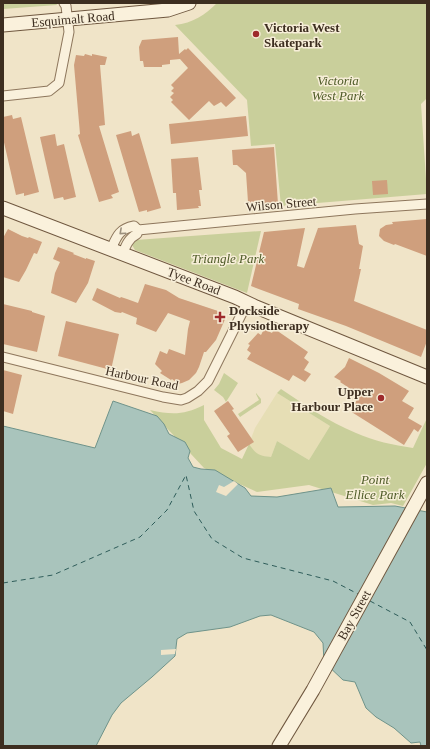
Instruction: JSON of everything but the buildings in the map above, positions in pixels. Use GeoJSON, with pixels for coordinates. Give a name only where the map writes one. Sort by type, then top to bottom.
{"type":"FeatureCollection","features":[{"type":"Feature","properties":{"kind":"main road","name":"Esquimalt Road"},"geometry":{"type":"LineString","coordinates":[[3,25],[168,10],[189,3]]}},
{"type":"Feature","properties":{"kind":"main road","name":"Tyee Road"},"geometry":{"type":"LineString","coordinates":[[3,208],[117,251],[427,377]]}},
{"type":"Feature","properties":{"kind":"main road","name":"Bay Street"},"geometry":{"type":"LineString","coordinates":[[279,746],[313,690],[427,483]]}},
{"type":"Feature","properties":{"kind":"street"},"geometry":{"type":"LineString","coordinates":[[3,96],[49,91],[59,83],[69,32],[66,6],[64,3]]}},
{"type":"Feature","properties":{"kind":"street","name":"Wilson Street"},"geometry":{"type":"LineString","coordinates":[[117,251],[117,236],[122,230],[134,226],[138,230],[365,208],[427,204]]}},
{"type":"Feature","properties":{"kind":"street","name":"Harbour Road"},"geometry":{"type":"LineString","coordinates":[[3,357],[163,397],[181,400],[198,391],[208,380],[247,303]]}},
{"type":"Feature","properties":{"kind":"shaded area"},"geometry":{"type":"Polygon","coordinates":[[[277,393],[330,426],[309,460],[277,441],[271,457],[260,456],[254,452],[249,444],[255,428],[277,393]]]}},
{"type":"Feature","properties":{"kind":"green space"},"geometry":{"type":"Polygon","coordinates":[[[3,3],[56,3],[57,5],[3,9],[3,3]]]}},
{"type":"Feature","properties":{"kind":"green space","name":"Victoria West Park"},"geometry":{"type":"Polygon","coordinates":[[[217,3],[427,3],[427,98],[421,104],[427,194],[281,206],[275,144],[251,146],[247,100],[175,25],[198,18],[217,3]]]}},
{"type":"Feature","properties":{"kind":"green space","name":"Triangle Park"},"geometry":{"type":"Polygon","coordinates":[[[261,231],[247,293],[135,250],[132,245],[136,240],[261,231]]]}},
{"type":"Feature","properties":{"kind":"green space"},"geometry":{"type":"Polygon","coordinates":[[[224,373],[238,383],[226,402],[223,397],[214,390],[219,384],[224,373]]]}},
{"type":"Feature","properties":{"kind":"green space","name":"Point Ellice Park"},"geometry":{"type":"Polygon","coordinates":[[[281,389],[317,413],[346,429],[363,436],[398,446],[413,448],[427,418],[427,463],[403,506],[391,503],[373,505],[309,485],[257,492],[204,468],[150,410],[165,413],[178,413],[190,411],[204,405],[204,420],[221,448],[242,459],[249,444],[258,454],[271,457],[277,441],[309,460],[330,426],[277,393],[281,389]]]}},
{"type":"Feature","properties":{"kind":"green space"},"geometry":{"type":"Polygon","coordinates":[[[256,393],[261,399],[261,403],[240,417],[238,414],[259,400],[256,393]]]}},
{"type":"Feature","properties":{"kind":"water"},"geometry":{"type":"Polygon","coordinates":[[[113,401],[157,416],[164,424],[169,434],[185,442],[190,451],[188,458],[193,467],[215,470],[245,488],[251,496],[277,497],[331,488],[338,507],[395,506],[427,512],[427,746],[421,746],[420,742],[411,743],[394,728],[376,717],[366,708],[355,682],[343,680],[324,662],[323,643],[314,632],[271,615],[260,616],[230,627],[187,633],[177,639],[175,656],[121,703],[112,715],[96,746],[3,746],[3,426],[95,448],[113,401]]]}},
{"type":"Feature","properties":{"kind":"pier"},"geometry":{"type":"Polygon","coordinates":[[[234,481],[238,484],[226,496],[216,492],[219,485],[224,487],[234,481]]]}},
{"type":"Feature","properties":{"kind":"pier"},"geometry":{"type":"Polygon","coordinates":[[[176,649],[175,654],[161,655],[161,650],[176,649]]]}},
{"type":"Feature","properties":{"kind":"ferry route"},"geometry":{"type":"LineString","coordinates":[[3,583],[53,575],[140,537],[167,510],[186,475],[194,511],[212,539],[243,558],[333,581],[358,594]]}},
{"type":"Feature","properties":{"kind":"ferry route"},"geometry":{"type":"LineString","coordinates":[[370,601],[410,622],[427,650]]}},
{"type":"Feature","properties":{"kind":"place","name":"Victoria West Skatepark"},"geometry":{"type":"Point","coordinates":[256,34]}},
{"type":"Feature","properties":{"kind":"place","name":"Dockside Physiotherapy"},"geometry":{"type":"Point","coordinates":[220,317]}},
{"type":"Feature","properties":{"kind":"place","name":"Upper Harbour Place"},"geometry":{"type":"Point","coordinates":[381,398]}}]}
